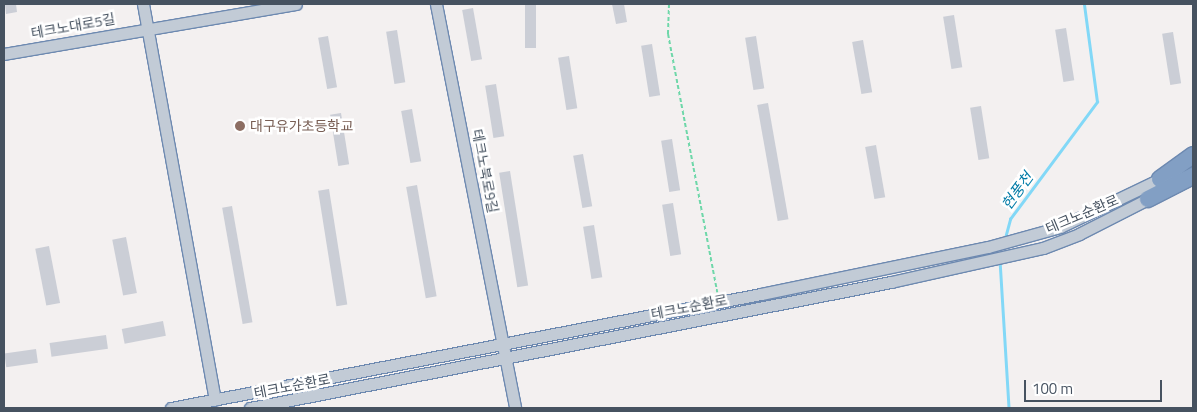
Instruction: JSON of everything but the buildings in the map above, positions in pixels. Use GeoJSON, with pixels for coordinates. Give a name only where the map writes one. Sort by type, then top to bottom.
{"type":"FeatureCollection","features":[{"type":"Feature","properties":{"kind":"highway"},"geometry":{"type":"LineString","coordinates":[[1160,179],[1193,154]]}},
{"type":"Feature","properties":{"kind":"highway","name":"테크노순환로"},"geometry":{"type":"LineString","coordinates":[[1160,179],[1193,164]]}},
{"type":"Feature","properties":{"kind":"highway","name":"테크노순환로"},"geometry":{"type":"LineString","coordinates":[[1148,199],[1193,176]]}},
{"type":"Feature","properties":{"kind":"highway"},"geometry":{"type":"LineString","coordinates":[[1148,199],[1193,188]]}},
{"type":"Feature","properties":{"kind":"street"},"geometry":{"type":"LineString","coordinates":[[143,4],[216,400]]}},
{"type":"Feature","properties":{"kind":"street","name":"테크노대로5길"},"geometry":{"type":"LineString","coordinates":[[4,54],[296,4]]}},
{"type":"Feature","properties":{"kind":"street","name":"테크노북로9길"},"geometry":{"type":"LineString","coordinates":[[436,4],[515,408]]}},
{"type":"Feature","properties":{"kind":"street","name":"테크노순환로"},"geometry":{"type":"LineString","coordinates":[[171,408],[503,345],[994,245],[1060,227],[1160,179]]}},
{"type":"Feature","properties":{"kind":"street","name":"테크노순환로"},"geometry":{"type":"LineString","coordinates":[[250,408],[300,404],[506,359],[891,282],[1042,248],[1079,234],[1148,199]]}},
{"type":"Feature","properties":{"kind":"path"},"geometry":{"type":"LineString","coordinates":[[669,4],[668,34],[719,301]]}},
{"type":"Feature","properties":{"kind":"waterway","name":"현풍천"},"geometry":{"type":"LineString","coordinates":[[1005,238],[1010,219],[1097,102],[1084,4]]}},
{"type":"Feature","properties":{"kind":"waterway","name":"현풍천"},"geometry":{"type":"LineString","coordinates":[[1000,260],[1009,408]]}},
{"type":"Feature","properties":{"kind":"place","name":"대구유가초등학교"},"geometry":{"type":"Point","coordinates":[240,126]}}]}
